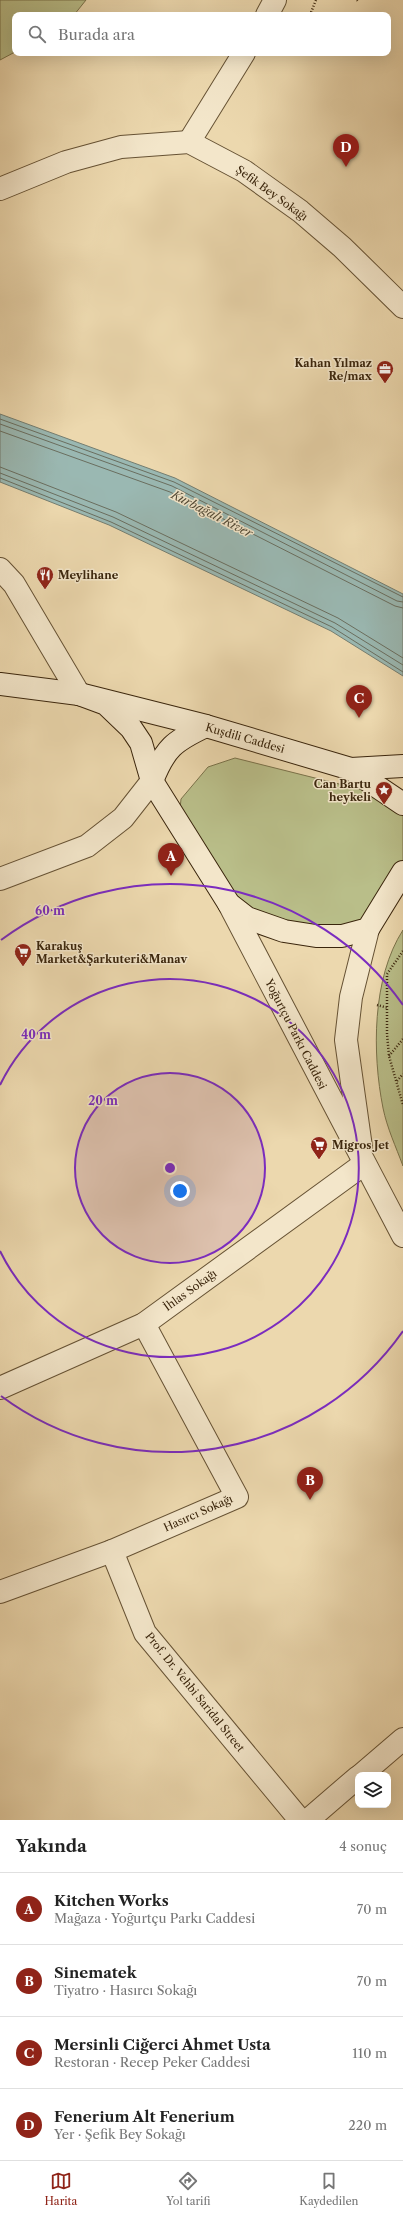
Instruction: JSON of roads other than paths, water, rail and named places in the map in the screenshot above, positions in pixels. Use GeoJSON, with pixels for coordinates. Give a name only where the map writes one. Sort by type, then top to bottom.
{"type":"FeatureCollection","features":[{"type":"Feature","properties":{"kind":"street"},"geometry":{"type":"LineString","coordinates":[[269,12],[275,0]]}},
{"type":"Feature","properties":{"kind":"street"},"geometry":{"type":"LineString","coordinates":[[0,189],[66,162],[121,147],[189,142],[242,56]]}},
{"type":"Feature","properties":{"kind":"street","name":"Şefik Bey Sokağı"},"geometry":{"type":"LineString","coordinates":[[189,142],[244,170],[300,211],[342,247],[403,307]]}},
{"type":"Feature","properties":{"kind":"street"},"geometry":{"type":"LineString","coordinates":[[0,569],[14,584],[79,694]]}},
{"type":"Feature","properties":{"kind":"street","name":"Kuşdili Caddesi"},"geometry":{"type":"LineString","coordinates":[[0,684],[79,694],[206,726],[351,769],[403,804]]}},
{"type":"Feature","properties":{"kind":"street","name":"Kuşdili Caddesi"},"geometry":{"type":"LineString","coordinates":[[79,694],[106,704],[131,728],[141,743],[152,781]]}},
{"type":"Feature","properties":{"kind":"street"},"geometry":{"type":"LineString","coordinates":[[0,879],[87,846],[123,818],[152,781],[159,763],[170,746],[206,726]]}},
{"type":"Feature","properties":{"kind":"street"},"geometry":{"type":"LineString","coordinates":[[351,769],[403,766]]}},
{"type":"Feature","properties":{"kind":"street","name":"Yoğurtçu Parkı Caddesi"},"geometry":{"type":"LineString","coordinates":[[152,781],[229,904],[403,1236]]}},
{"type":"Feature","properties":{"kind":"street"},"geometry":{"type":"LineString","coordinates":[[368,929],[403,872]]}},
{"type":"Feature","properties":{"kind":"street","name":"Yoğurtçu Parkı Caddesi"},"geometry":{"type":"LineString","coordinates":[[229,904],[247,918],[284,931],[316,936],[342,936],[368,929],[351,997],[346,1040],[364,1164]]}},
{"type":"Feature","properties":{"kind":"street","name":"İhlas Sokağı"},"geometry":{"type":"LineString","coordinates":[[0,1388],[144,1324],[364,1164]]}},
{"type":"Feature","properties":{"kind":"street","name":"Hasırcı Sokağı"},"geometry":{"type":"LineString","coordinates":[[0,1592],[112,1551],[236,1497],[144,1324]]}},
{"type":"Feature","properties":{"kind":"street","name":"Prof. Dr. Vehbi Saridal Street"},"geometry":{"type":"LineString","coordinates":[[112,1551],[145,1633],[300,1820]]}},
{"type":"Feature","properties":{"kind":"street"},"geometry":{"type":"LineString","coordinates":[[364,1772],[403,1739]]}},
{"type":"Feature","properties":{"kind":"street"},"geometry":{"type":"LineString","coordinates":[[308,1820],[355,1780]]}},
{"type":"Feature","properties":{"kind":"water","name":"Kurbağalı River"},"geometry":{"type":"Polygon","coordinates":[[[0,414],[175,478],[403,594],[403,676],[331,631],[109,525],[0,482],[0,414]]]}},
{"type":"Feature","properties":{"kind":"place","name":"Fenerium Alt Fenerium"},"geometry":{"type":"Point","coordinates":[346,167]}},
{"type":"Feature","properties":{"kind":"place","name":"Kahan Yılmaz Re/max"},"geometry":{"type":"Point","coordinates":[385,384]}},
{"type":"Feature","properties":{"kind":"place","name":"Meylihane"},"geometry":{"type":"Point","coordinates":[45,590]}},
{"type":"Feature","properties":{"kind":"place","name":"Mersinli Ciğerci Ahmet Usta"},"geometry":{"type":"Point","coordinates":[359,718]}},
{"type":"Feature","properties":{"kind":"place","name":"Can Bartu heykeli"},"geometry":{"type":"Point","coordinates":[384,805]}},
{"type":"Feature","properties":{"kind":"place","name":"Kitchen Works"},"geometry":{"type":"Point","coordinates":[171,876]}},
{"type":"Feature","properties":{"kind":"place","name":"Karakuş Market&Şarkuteri&Manav"},"geometry":{"type":"Point","coordinates":[23,967]}},
{"type":"Feature","properties":{"kind":"place","name":"Migros Jet"},"geometry":{"type":"Point","coordinates":[319,1160]}},
{"type":"Feature","properties":{"kind":"place","name":"Sinematek"},"geometry":{"type":"Point","coordinates":[310,1500]}}]}
